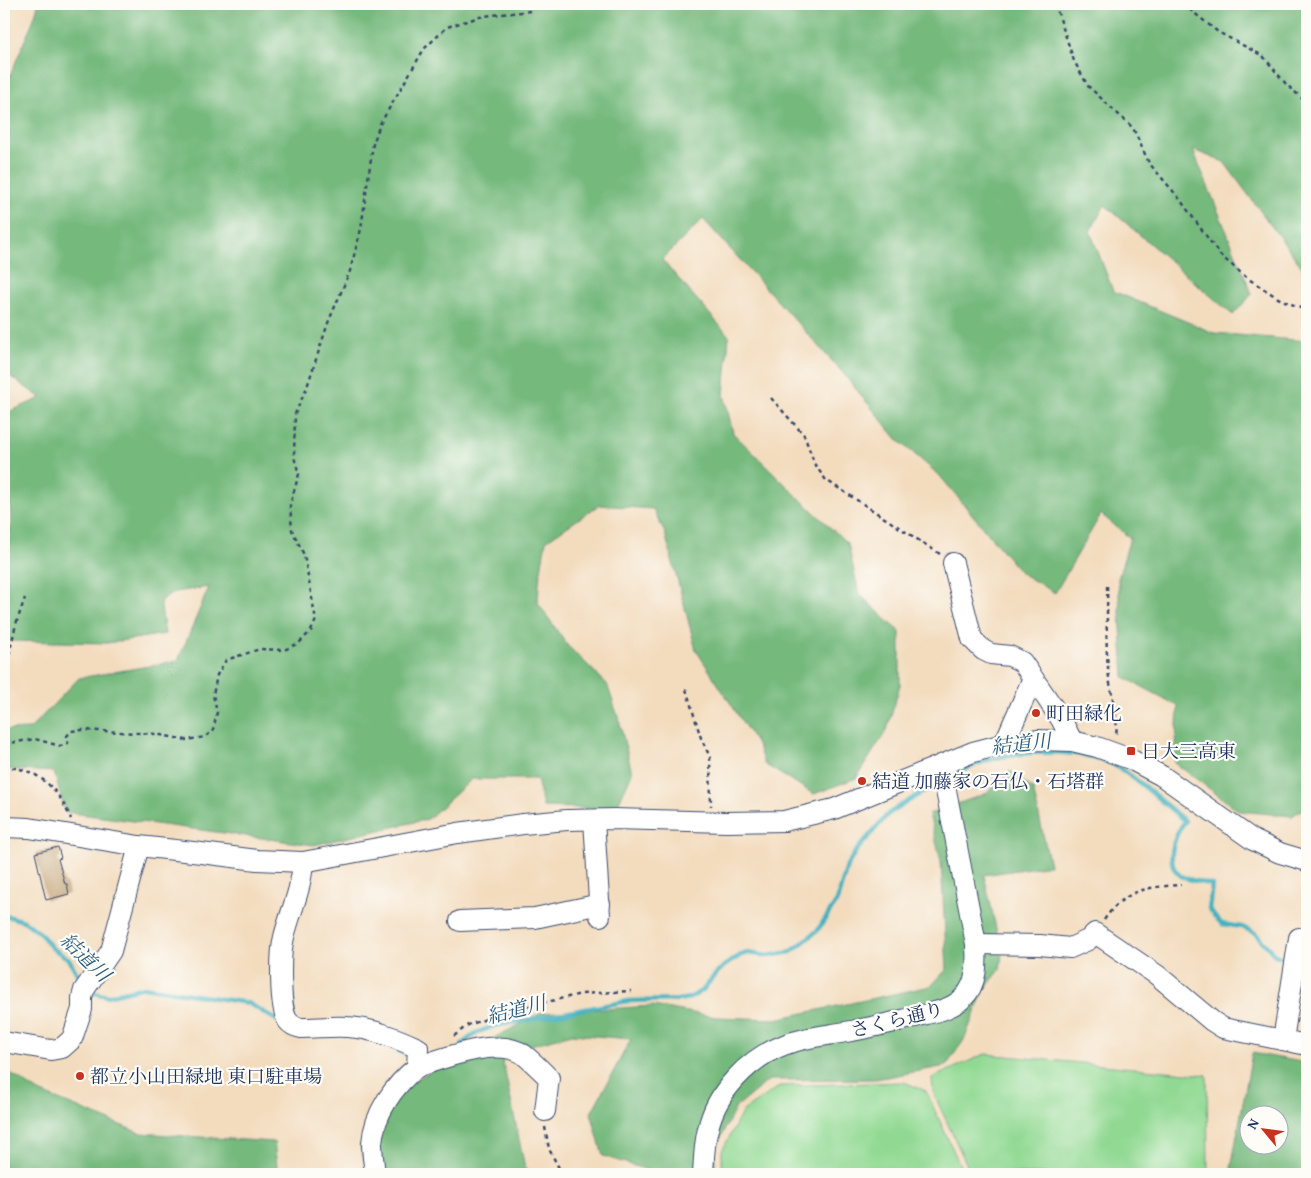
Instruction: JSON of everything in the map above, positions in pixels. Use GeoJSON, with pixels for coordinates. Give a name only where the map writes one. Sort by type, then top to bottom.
{"type":"FeatureCollection","features":[{"type":"Feature","properties":{"kind":"street"},"geometry":{"type":"LineString","coordinates":[[953,563],[972,639],[983,650],[991,654],[1010,656],[1022,662],[1061,719],[1072,741]]}},
{"type":"Feature","properties":{"kind":"street"},"geometry":{"type":"LineString","coordinates":[[1004,744],[1033,678]]}},
{"type":"Feature","properties":{"kind":"street"},"geometry":{"type":"LineString","coordinates":[[4,827],[29,828],[139,846],[257,860],[303,871],[479,829],[523,824],[594,820],[784,821],[834,809],[973,752],[1004,744],[1038,740],[1072,741],[1114,752],[1162,776],[1253,840],[1280,853],[1307,861]]}},
{"type":"Feature","properties":{"kind":"street","name":"さくら通り"},"geometry":{"type":"LineString","coordinates":[[703,1174],[704,1149],[708,1127],[716,1109],[724,1094],[739,1075],[753,1062],[771,1050],[786,1044],[894,1022],[946,1008],[963,998],[972,984],[977,964],[976,944],[941,765]]}},
{"type":"Feature","properties":{"kind":"street"},"geometry":{"type":"LineString","coordinates":[[460,922],[536,918],[600,911],[594,820]]}},
{"type":"Feature","properties":{"kind":"street"},"geometry":{"type":"LineString","coordinates":[[4,1042],[51,1050],[62,1048],[72,1039],[79,1020],[87,984],[111,951],[139,846]]}},
{"type":"Feature","properties":{"kind":"street"},"geometry":{"type":"LineString","coordinates":[[303,871],[282,949],[282,1002],[288,1021],[294,1026],[301,1028],[348,1027],[364,1029],[395,1038],[418,1048],[417,1061],[396,1087],[375,1126],[372,1142],[375,1174]]}},
{"type":"Feature","properties":{"kind":"street"},"geometry":{"type":"LineString","coordinates":[[976,944],[1040,945],[1070,948],[1088,940],[1095,933],[1157,975],[1223,1028],[1307,1045]]}},
{"type":"Feature","properties":{"kind":"street"},"geometry":{"type":"LineString","coordinates":[[1283,1040],[1297,937]]}},
{"type":"Feature","properties":{"kind":"street"},"geometry":{"type":"LineString","coordinates":[[417,1061],[486,1049],[507,1048],[522,1054],[549,1078],[545,1112]]}},
{"type":"Feature","properties":{"kind":"path"},"geometry":{"type":"LineString","coordinates":[[4,744],[35,738],[60,746],[68,743],[67,736],[71,731],[83,730],[156,734],[186,740],[205,737],[213,731],[217,712],[214,695],[217,675],[226,660],[260,650],[284,650],[299,643],[311,632],[316,620],[314,602],[304,555],[292,530],[290,505],[299,474],[294,457],[295,414],[307,386],[328,323],[350,271],[361,229],[372,144],[380,124],[424,49],[447,27],[483,16],[531,11],[539,4]]}},
{"type":"Feature","properties":{"kind":"path"},"geometry":{"type":"LineString","coordinates":[[1055,4],[1074,61],[1088,86],[1133,128],[1149,163],[1179,198],[1220,255],[1247,278],[1278,298],[1307,311]]}},
{"type":"Feature","properties":{"kind":"path"},"geometry":{"type":"LineString","coordinates":[[1183,4],[1218,32],[1263,56],[1286,84],[1307,103]]}},
{"type":"Feature","properties":{"kind":"path"},"geometry":{"type":"LineString","coordinates":[[771,398],[804,435],[815,464],[826,480],[953,563]]}},
{"type":"Feature","properties":{"kind":"path"},"geometry":{"type":"LineString","coordinates":[[1107,586],[1107,664],[1117,729],[1114,752]]}},
{"type":"Feature","properties":{"kind":"path"},"geometry":{"type":"LineString","coordinates":[[4,694],[8,679],[10,650],[25,598]]}},
{"type":"Feature","properties":{"kind":"path"},"geometry":{"type":"LineString","coordinates":[[686,689],[701,738],[710,757],[712,822]]}},
{"type":"Feature","properties":{"kind":"path"},"geometry":{"type":"LineString","coordinates":[[4,767],[21,768],[38,776],[53,787],[66,807],[78,836]]}},
{"type":"Feature","properties":{"kind":"path"},"geometry":{"type":"LineString","coordinates":[[1095,933],[1110,911],[1125,897],[1149,887],[1181,885]]}},
{"type":"Feature","properties":{"kind":"path"},"geometry":{"type":"LineString","coordinates":[[453,1037],[468,1025],[520,1008],[581,994],[631,991]]}},
{"type":"Feature","properties":{"kind":"path"},"geometry":{"type":"LineString","coordinates":[[545,1112],[545,1128],[549,1149],[562,1174]]}},
{"type":"Feature","properties":{"kind":"green space"},"geometry":{"type":"Polygon","coordinates":[[[38,4],[1307,4],[1307,274],[1224,162],[1193,150],[1252,294],[1233,315],[1105,205],[1090,231],[1113,291],[1214,333],[1307,341],[1307,806],[1292,816],[1239,811],[1175,763],[1178,706],[1124,677],[1118,579],[1130,538],[1101,514],[1055,593],[1021,573],[940,476],[897,439],[842,372],[703,219],[662,260],[729,336],[724,395],[733,433],[848,544],[859,594],[900,632],[900,685],[887,730],[856,778],[814,794],[764,764],[758,746],[696,650],[665,533],[653,509],[599,505],[546,541],[539,582],[538,603],[567,645],[607,684],[619,720],[632,773],[616,809],[543,807],[537,779],[472,779],[428,819],[314,845],[65,812],[54,772],[4,769],[4,730],[30,729],[79,678],[178,661],[209,587],[175,592],[160,601],[165,634],[107,643],[9,641],[4,632],[4,595],[11,517],[4,450],[4,414],[41,398],[4,372],[4,90],[35,16],[38,4]]]}},
{"type":"Feature","properties":{"kind":"green space"},"geometry":{"type":"Polygon","coordinates":[[[1010,771],[1033,789],[1050,865],[984,875],[1002,955],[1000,970],[984,990],[964,1040],[946,1066],[876,1079],[769,1080],[736,1107],[715,1149],[715,1174],[660,1174],[603,1156],[591,1113],[631,1039],[572,1034],[501,1053],[524,1163],[529,1174],[368,1174],[360,1146],[377,1100],[541,1013],[653,1006],[716,1017],[776,1019],[931,986],[947,969],[941,861],[929,814],[985,794],[1010,771]]]}},
{"type":"Feature","properties":{"kind":"green space"},"geometry":{"type":"Polygon","coordinates":[[[1252,1053],[1307,1063],[1307,1174],[1230,1174],[1238,1130],[1238,1156],[1288,1156],[1288,1106],[1242,1106],[1252,1053]]]}},
{"type":"Feature","properties":{"kind":"green space"},"geometry":{"type":"Polygon","coordinates":[[[985,1054],[1207,1075],[1208,1174],[971,1174],[933,1092],[932,1078],[985,1054]]]}},
{"type":"Feature","properties":{"kind":"green space"},"geometry":{"type":"Polygon","coordinates":[[[4,1069],[39,1092],[140,1133],[274,1142],[278,1174],[4,1174],[4,1069]]]}},
{"type":"Feature","properties":{"kind":"green space"},"geometry":{"type":"Polygon","coordinates":[[[904,1082],[926,1091],[964,1174],[722,1174],[722,1151],[743,1111],[780,1086],[904,1082]]]}},
{"type":"Feature","properties":{"kind":"building"},"geometry":{"type":"Polygon","coordinates":[[[58,847],[61,858],[58,859],[69,894],[46,900],[35,853],[58,847]]]}},
{"type":"Feature","properties":{"kind":"waterway","name":"結道川"},"geometry":{"type":"LineString","coordinates":[[957,773],[992,759],[1040,753],[1074,754],[1091,757],[1119,768],[1185,821],[1172,849],[1173,864],[1181,876],[1212,885],[1209,909],[1215,917],[1222,924],[1242,927],[1255,933],[1275,955],[1288,960]]}},
{"type":"Feature","properties":{"kind":"waterway","name":"結道川"},"geometry":{"type":"LineString","coordinates":[[462,1044],[476,1033],[494,1026],[628,1001],[690,998],[703,990],[724,966],[741,955],[748,953],[768,956],[791,952],[817,931],[837,901],[847,866],[856,851],[888,814],[929,788]]}},
{"type":"Feature","properties":{"kind":"waterway","name":"結道川"},"geometry":{"type":"LineString","coordinates":[[4,915],[24,921],[40,933],[52,948],[69,959],[83,980]]}},
{"type":"Feature","properties":{"kind":"waterway","name":"結道川"},"geometry":{"type":"LineString","coordinates":[[92,989],[95,993],[107,996],[144,987],[248,1003],[280,1022]]}},
{"type":"Feature","properties":{"kind":"waterway","name":"結道川"},"geometry":{"type":"LineString","coordinates":[[393,1048],[413,1057]]}},
{"type":"Feature","properties":{"kind":"place","name":"町田緑化"},"geometry":{"type":"Point","coordinates":[1036,713]}},
{"type":"Feature","properties":{"kind":"place","name":"日大三高東"},"geometry":{"type":"Point","coordinates":[1131,751]}},
{"type":"Feature","properties":{"kind":"place","name":"結道 加藤家の石仏・石塔群"},"geometry":{"type":"Point","coordinates":[862,781]}},
{"type":"Feature","properties":{"kind":"place","name":"都立小山田緑地 東口駐車場"},"geometry":{"type":"Point","coordinates":[80,1076]}}]}
